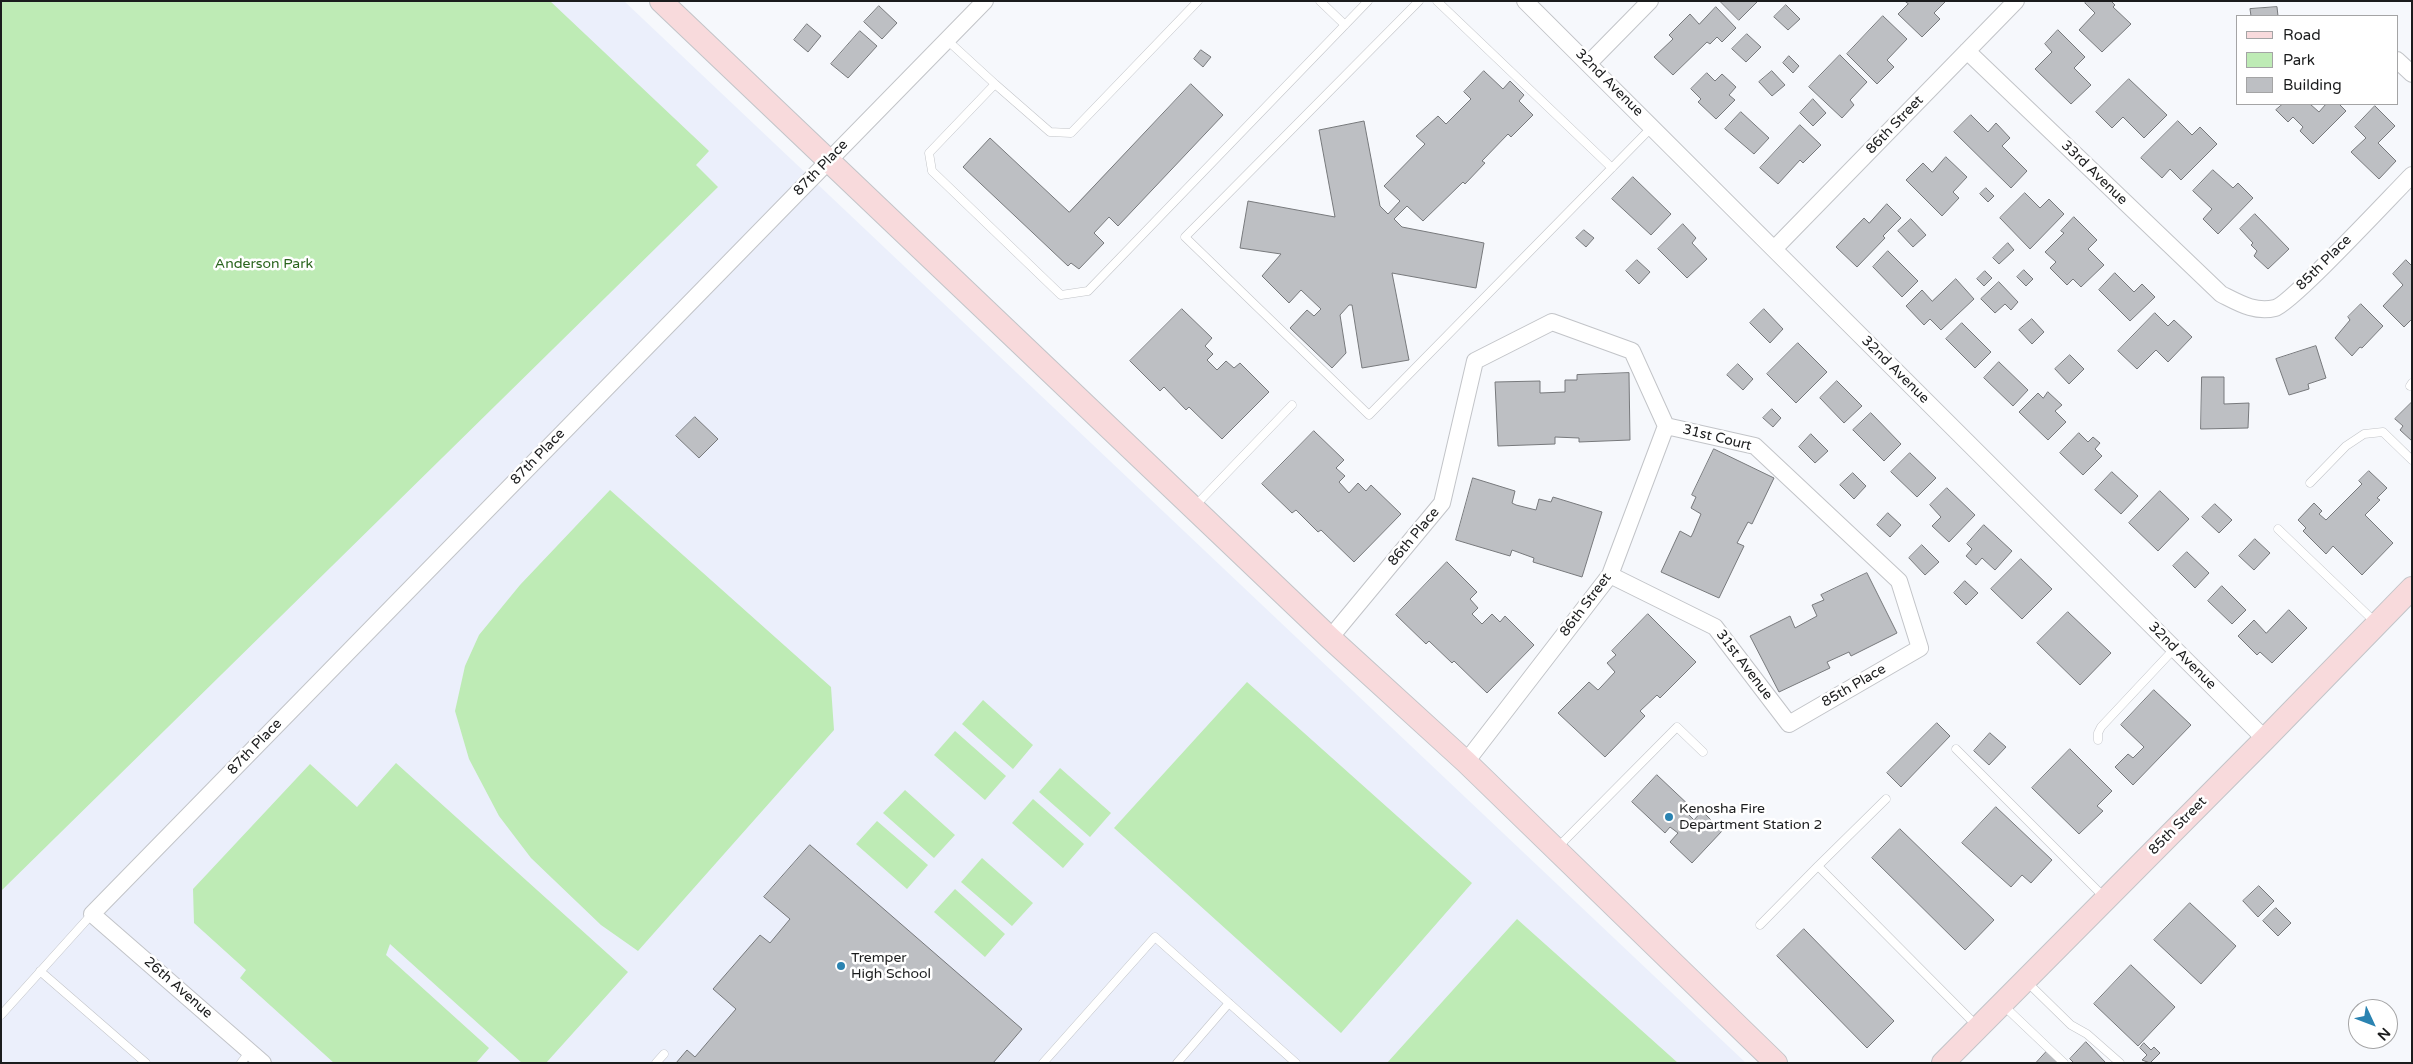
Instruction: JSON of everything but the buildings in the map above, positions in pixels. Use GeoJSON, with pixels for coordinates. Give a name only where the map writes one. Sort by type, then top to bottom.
{"type":"FeatureCollection","features":[{"type":"Feature","properties":{"kind":"street"},"geometry":{"type":"LineString","coordinates":[[661,1],[1330,638],[1466,762],[1776,1063]]}},
{"type":"Feature","properties":{"kind":"street","name":"87th Place"},"geometry":{"type":"LineString","coordinates":[[92,914],[985,1]]}},
{"type":"Feature","properties":{"kind":"street","name":"32nd Avenue"},"geometry":{"type":"LineString","coordinates":[[1525,1],[2265,739]]}},
{"type":"Feature","properties":{"kind":"street"},"geometry":{"type":"LineString","coordinates":[[1589,63],[1650,1]]}},
{"type":"Feature","properties":{"kind":"street","name":"86th Street"},"geometry":{"type":"LineString","coordinates":[[1774,249],[2016,1]]}},
{"type":"Feature","properties":{"kind":"street","name":"33rd Avenue"},"geometry":{"type":"LineString","coordinates":[[1967,52],[2221,294]]}},
{"type":"Feature","properties":{"kind":"street"},"geometry":{"type":"LineString","coordinates":[[2398,61],[2412,74]]}},
{"type":"Feature","properties":{"kind":"street","name":"85th Place"},"geometry":{"type":"LineString","coordinates":[[2221,294],[2250,308],[2277,308],[2304,285],[2412,175]]}},
{"type":"Feature","properties":{"kind":"street","name":"31st Court"},"geometry":{"type":"LineString","coordinates":[[1475,361],[1552,322],[1632,350],[1666,426],[1755,446],[1899,580],[1920,648]]}},
{"type":"Feature","properties":{"kind":"street","name":"86th Place"},"geometry":{"type":"LineString","coordinates":[[1330,638],[1442,503],[1475,361]]}},
{"type":"Feature","properties":{"kind":"street","name":"86th Street"},"geometry":{"type":"LineString","coordinates":[[1466,762],[1610,575],[1666,426]]}},
{"type":"Feature","properties":{"kind":"street","name":"31st Avenue"},"geometry":{"type":"LineString","coordinates":[[1610,575],[1715,627],[1789,724]]}},
{"type":"Feature","properties":{"kind":"street","name":"85th Street"},"geometry":{"type":"LineString","coordinates":[[1943,1063],[2412,588]]}},
{"type":"Feature","properties":{"kind":"street","name":"85th Place"},"geometry":{"type":"LineString","coordinates":[[1789,724],[1920,648]]}},
{"type":"Feature","properties":{"kind":"street","name":"26th Avenue"},"geometry":{"type":"LineString","coordinates":[[92,914],[245,1057],[263,1063]]}},
{"type":"Feature","properties":{"kind":"lane"},"geometry":{"type":"LineString","coordinates":[[947,40],[1050,132],[1071,133],[1198,1]]}},
{"type":"Feature","properties":{"kind":"lane"},"geometry":{"type":"LineString","coordinates":[[1320,1],[1345,25]]}},
{"type":"Feature","properties":{"kind":"lane"},"geometry":{"type":"LineString","coordinates":[[995,84],[929,153],[932,171],[1061,295],[1088,291],[1368,1]]}},
{"type":"Feature","properties":{"kind":"lane"},"geometry":{"type":"LineString","coordinates":[[1419,1],[1185,237],[1369,415],[1653,127]]}},
{"type":"Feature","properties":{"kind":"lane"},"geometry":{"type":"LineString","coordinates":[[1437,1],[1612,168]]}},
{"type":"Feature","properties":{"kind":"lane"},"geometry":{"type":"LineString","coordinates":[[1194,508],[1292,405]]}},
{"type":"Feature","properties":{"kind":"lane"},"geometry":{"type":"LineString","coordinates":[[2310,483],[2346,446],[2364,434],[2384,432],[2412,460]]}},
{"type":"Feature","properties":{"kind":"lane"},"geometry":{"type":"LineString","coordinates":[[2278,529],[2377,624]]}},
{"type":"Feature","properties":{"kind":"lane"},"geometry":{"type":"LineString","coordinates":[[2098,740],[2101,726],[2175,648]]}},
{"type":"Feature","properties":{"kind":"lane"},"geometry":{"type":"LineString","coordinates":[[1555,849],[1677,728],[1703,752]]}},
{"type":"Feature","properties":{"kind":"lane"},"geometry":{"type":"LineString","coordinates":[[1956,749],[2106,899]]}},
{"type":"Feature","properties":{"kind":"lane"},"geometry":{"type":"LineString","coordinates":[[1760,925],[1886,799]]}},
{"type":"Feature","properties":{"kind":"lane"},"geometry":{"type":"LineString","coordinates":[[1818,866],[1979,1027]]}},
{"type":"Feature","properties":{"kind":"lane"},"geometry":{"type":"LineString","coordinates":[[1,1015],[92,914]]}},
{"type":"Feature","properties":{"kind":"lane"},"geometry":{"type":"LineString","coordinates":[[1043,1063],[1155,937],[1296,1063]]}},
{"type":"Feature","properties":{"kind":"lane"},"geometry":{"type":"LineString","coordinates":[[40,970],[146,1063]]}},
{"type":"Feature","properties":{"kind":"lane"},"geometry":{"type":"LineString","coordinates":[[2026,980],[2071,1025],[2087,1034],[2120,1063]]}},
{"type":"Feature","properties":{"kind":"lane"},"geometry":{"type":"LineString","coordinates":[[1177,1063],[1229,1003]]}},
{"type":"Feature","properties":{"kind":"lane"},"geometry":{"type":"LineString","coordinates":[[2002,1004],[2064,1063]]}},
{"type":"Feature","properties":{"kind":"lane"},"geometry":{"type":"LineString","coordinates":[[656,1063],[664,1054]]}},
{"type":"Feature","properties":{"kind":"shaded area"},"geometry":{"type":"Polygon","coordinates":[[[1,1],[624,1],[1746,1063],[1,1063],[1,1]]]}},
{"type":"Feature","properties":{"kind":"green space","name":"Anderson Park"},"geometry":{"type":"Polygon","coordinates":[[[1,1],[550,1],[709,151],[696,165],[718,187],[1,891],[1,1]]]}},
{"type":"Feature","properties":{"kind":"green space"},"geometry":{"type":"Polygon","coordinates":[[[610,490],[831,687],[834,730],[638,951],[601,925],[531,858],[499,816],[469,759],[455,711],[465,666],[479,635],[520,585],[610,490]]]}},
{"type":"Feature","properties":{"kind":"green space"},"geometry":{"type":"Polygon","coordinates":[[[1247,682],[1472,883],[1341,1033],[1114,828],[1247,682]]]}},
{"type":"Feature","properties":{"kind":"green space"},"geometry":{"type":"Polygon","coordinates":[[[983,700],[1033,745],[1013,769],[962,724],[983,700]]]}},
{"type":"Feature","properties":{"kind":"green space"},"geometry":{"type":"Polygon","coordinates":[[[955,731],[1006,776],[985,800],[934,755],[955,731]]]}},
{"type":"Feature","properties":{"kind":"green space"},"geometry":{"type":"Polygon","coordinates":[[[396,763],[628,972],[546,1063],[522,1063],[390,944],[386,955],[489,1048],[476,1063],[334,1063],[240,978],[246,970],[194,923],[193,889],[310,764],[357,807],[396,763]]]}},
{"type":"Feature","properties":{"kind":"green space"},"geometry":{"type":"Polygon","coordinates":[[[1060,768],[1111,813],[1090,837],[1039,792],[1060,768]]]}},
{"type":"Feature","properties":{"kind":"green space"},"geometry":{"type":"Polygon","coordinates":[[[905,790],[955,835],[934,858],[883,813],[905,790]]]}},
{"type":"Feature","properties":{"kind":"green space"},"geometry":{"type":"Polygon","coordinates":[[[1033,799],[1084,844],[1063,868],[1012,823],[1033,799]]]}},
{"type":"Feature","properties":{"kind":"green space"},"geometry":{"type":"Polygon","coordinates":[[[877,821],[928,865],[907,889],[856,844],[877,821]]]}},
{"type":"Feature","properties":{"kind":"green space"},"geometry":{"type":"Polygon","coordinates":[[[982,858],[1033,903],[1012,926],[961,882],[982,858]]]}},
{"type":"Feature","properties":{"kind":"green space"},"geometry":{"type":"Polygon","coordinates":[[[955,889],[1005,934],[985,957],[934,912],[955,889]]]}},
{"type":"Feature","properties":{"kind":"green space"},"geometry":{"type":"Polygon","coordinates":[[[1517,919],[1678,1063],[1387,1063],[1517,919]]]}},
{"type":"Feature","properties":{"kind":"place","name":"Kenosha Fire Department Station 2"},"geometry":{"type":"Point","coordinates":[1669,817]}},
{"type":"Feature","properties":{"kind":"place","name":"Tremper High School"},"geometry":{"type":"Point","coordinates":[841,966]}}]}
